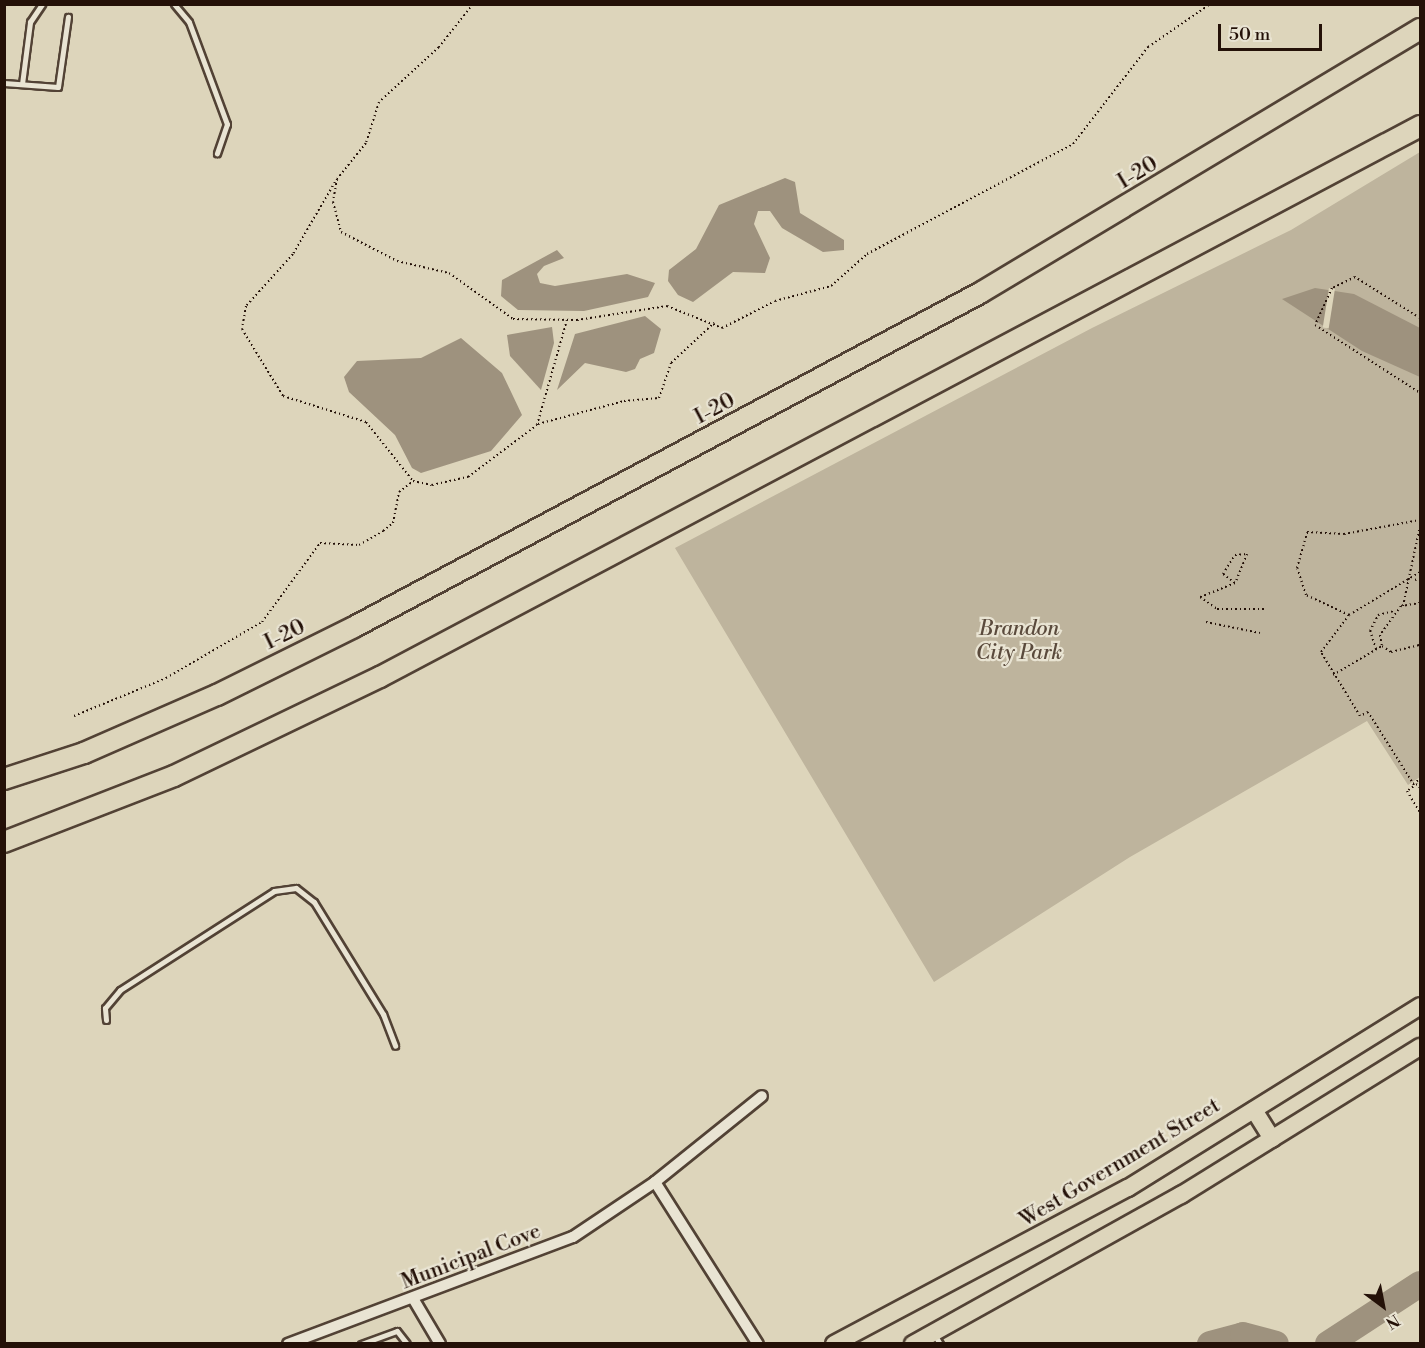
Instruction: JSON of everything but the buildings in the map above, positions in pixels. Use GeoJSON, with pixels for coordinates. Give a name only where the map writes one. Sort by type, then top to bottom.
{"type":"FeatureCollection","features":[{"type":"Feature","properties":{"kind":"highway","name":"I-20"},"geometry":{"type":"LineString","coordinates":[[4,779],[84,753],[217,695],[501,549],[989,288],[1420,29]]}},
{"type":"Feature","properties":{"kind":"highway"},"geometry":{"type":"LineString","coordinates":[[4,842],[174,776],[380,677],[1420,126]]}},
{"type":"Feature","properties":{"kind":"main road","name":"West Government Street"},"geometry":{"type":"LineString","coordinates":[[834,1344],[1052,1231],[1254,1110],[1420,1006]]}},
{"type":"Feature","properties":{"kind":"main road"},"geometry":{"type":"LineString","coordinates":[[913,1344],[936,1338],[1272,1139],[1420,1047]]}},
{"type":"Feature","properties":{"kind":"main road"},"geometry":{"type":"LineString","coordinates":[[1254,1110],[1272,1139]]}},
{"type":"Feature","properties":{"kind":"street","name":"Municipal Cove"},"geometry":{"type":"LineString","coordinates":[[289,1343],[543,1252],[655,1182],[762,1096]]}},
{"type":"Feature","properties":{"kind":"street"},"geometry":{"type":"LineString","coordinates":[[655,1182],[758,1344]]}},
{"type":"Feature","properties":{"kind":"street"},"geometry":{"type":"LineString","coordinates":[[414,1300],[440,1344]]}},
{"type":"Feature","properties":{"kind":"lane"},"geometry":{"type":"LineString","coordinates":[[22,84],[30,22],[42,4]]}},
{"type":"Feature","properties":{"kind":"lane"},"geometry":{"type":"LineString","coordinates":[[174,4],[189,22],[228,124],[217,153]]}},
{"type":"Feature","properties":{"kind":"lane"},"geometry":{"type":"LineString","coordinates":[[4,83],[58,87],[68,17]]}},
{"type":"Feature","properties":{"kind":"lane"},"geometry":{"type":"LineString","coordinates":[[106,1020],[105,1008],[120,990],[274,891],[296,888],[320,911],[383,1014],[395,1046]]}},
{"type":"Feature","properties":{"kind":"lane"},"geometry":{"type":"LineString","coordinates":[[361,1344],[397,1331],[407,1344]]}},
{"type":"Feature","properties":{"kind":"path"},"geometry":{"type":"LineString","coordinates":[[473,4],[439,47],[379,102],[366,142],[337,179],[294,254],[246,306],[242,329],[283,396],[366,422],[413,481],[432,485],[468,477],[537,425],[624,401],[659,398],[671,363],[714,323]]}},
{"type":"Feature","properties":{"kind":"path"},"geometry":{"type":"LineString","coordinates":[[337,179],[334,218],[353,242],[397,261],[448,273],[513,319],[567,320],[668,306],[723,328],[775,301],[831,286],[867,254],[1065,150],[1148,47],[1209,4]]}},
{"type":"Feature","properties":{"kind":"path"},"geometry":{"type":"LineString","coordinates":[[1420,318],[1355,277],[1332,288],[1315,325],[1340,346],[1420,393]]}},
{"type":"Feature","properties":{"kind":"path"},"geometry":{"type":"LineString","coordinates":[[537,425],[567,320]]}},
{"type":"Feature","properties":{"kind":"path"},"geometry":{"type":"LineString","coordinates":[[74,716],[166,678],[262,622],[320,543],[359,545],[383,531],[393,523],[399,492],[413,481]]}},
{"type":"Feature","properties":{"kind":"path"},"geometry":{"type":"LineString","coordinates":[[1349,615],[1306,595],[1297,568],[1307,532],[1344,534],[1420,520]]}},
{"type":"Feature","properties":{"kind":"path"},"geometry":{"type":"LineString","coordinates":[[1403,606],[1414,575],[1420,526]]}},
{"type":"Feature","properties":{"kind":"path"},"geometry":{"type":"LineString","coordinates":[[1235,583],[1223,574],[1235,555],[1247,554],[1243,572],[1235,583],[1200,597],[1217,609],[1264,609]]}},
{"type":"Feature","properties":{"kind":"path"},"geometry":{"type":"LineString","coordinates":[[1420,572],[1349,615],[1322,652],[1332,675],[1360,716],[1368,711],[1414,785],[1420,788]]}},
{"type":"Feature","properties":{"kind":"path"},"geometry":{"type":"LineString","coordinates":[[1416,580],[1420,578]]}},
{"type":"Feature","properties":{"kind":"path"},"geometry":{"type":"LineString","coordinates":[[1382,646],[1380,635],[1397,611],[1403,606],[1420,603]]}},
{"type":"Feature","properties":{"kind":"path"},"geometry":{"type":"LineString","coordinates":[[1376,649],[1370,631],[1378,615],[1397,611]]}},
{"type":"Feature","properties":{"kind":"path"},"geometry":{"type":"LineString","coordinates":[[1206,622],[1260,633]]}},
{"type":"Feature","properties":{"kind":"path"},"geometry":{"type":"LineString","coordinates":[[1332,675],[1382,646],[1401,652],[1420,645]]}},
{"type":"Feature","properties":{"kind":"path"},"geometry":{"type":"LineString","coordinates":[[1420,779],[1407,791],[1420,813]]}},
{"type":"Feature","properties":{"kind":"green space","name":"Brandon City Park"},"geometry":{"type":"Polygon","coordinates":[[[1420,152],[1420,777],[1408,785],[1367,721],[1130,857],[934,982],[675,548],[1092,328],[1291,230],[1420,152]]]}},
{"type":"Feature","properties":{"kind":"shaded area"},"geometry":{"type":"Polygon","coordinates":[[[785,178],[795,182],[800,213],[844,240],[844,250],[823,252],[782,228],[770,211],[758,211],[754,224],[770,258],[765,273],[733,272],[693,302],[678,295],[668,281],[669,270],[696,249],[719,205],[785,178]]]}},
{"type":"Feature","properties":{"kind":"shaded area"},"geometry":{"type":"Polygon","coordinates":[[[557,250],[564,258],[544,266],[537,274],[540,283],[555,286],[627,274],[655,283],[648,297],[584,311],[518,310],[501,296],[502,280],[557,250]]]}},
{"type":"Feature","properties":{"kind":"shaded area"},"geometry":{"type":"Polygon","coordinates":[[[1315,288],[1354,294],[1420,328],[1420,377],[1362,351],[1282,299],[1315,288]]]}},
{"type":"Feature","properties":{"kind":"shaded area"},"geometry":{"type":"Polygon","coordinates":[[[645,316],[661,329],[654,353],[640,359],[635,369],[626,372],[585,363],[557,390],[575,334],[645,316]]]}},
{"type":"Feature","properties":{"kind":"shaded area"},"geometry":{"type":"Polygon","coordinates":[[[552,327],[554,343],[541,390],[510,356],[507,335],[552,327]]]}},
{"type":"Feature","properties":{"kind":"shaded area"},"geometry":{"type":"Polygon","coordinates":[[[461,338],[502,373],[522,415],[491,451],[421,473],[412,468],[395,435],[349,392],[344,377],[357,361],[421,358],[461,338]]]}},
{"type":"Feature","properties":{"kind":"pier"},"geometry":{"type":"Polygon","coordinates":[[[1329,288],[1335,289],[1329,328],[1323,328],[1329,288]]]}},
{"type":"Feature","properties":{"kind":"waterway"},"geometry":{"type":"LineString","coordinates":[[1328,1344],[1420,1284]]}},
{"type":"Feature","properties":{"kind":"waterway"},"geometry":{"type":"LineString","coordinates":[[1210,1344],[1243,1335],[1276,1344]]}}]}
